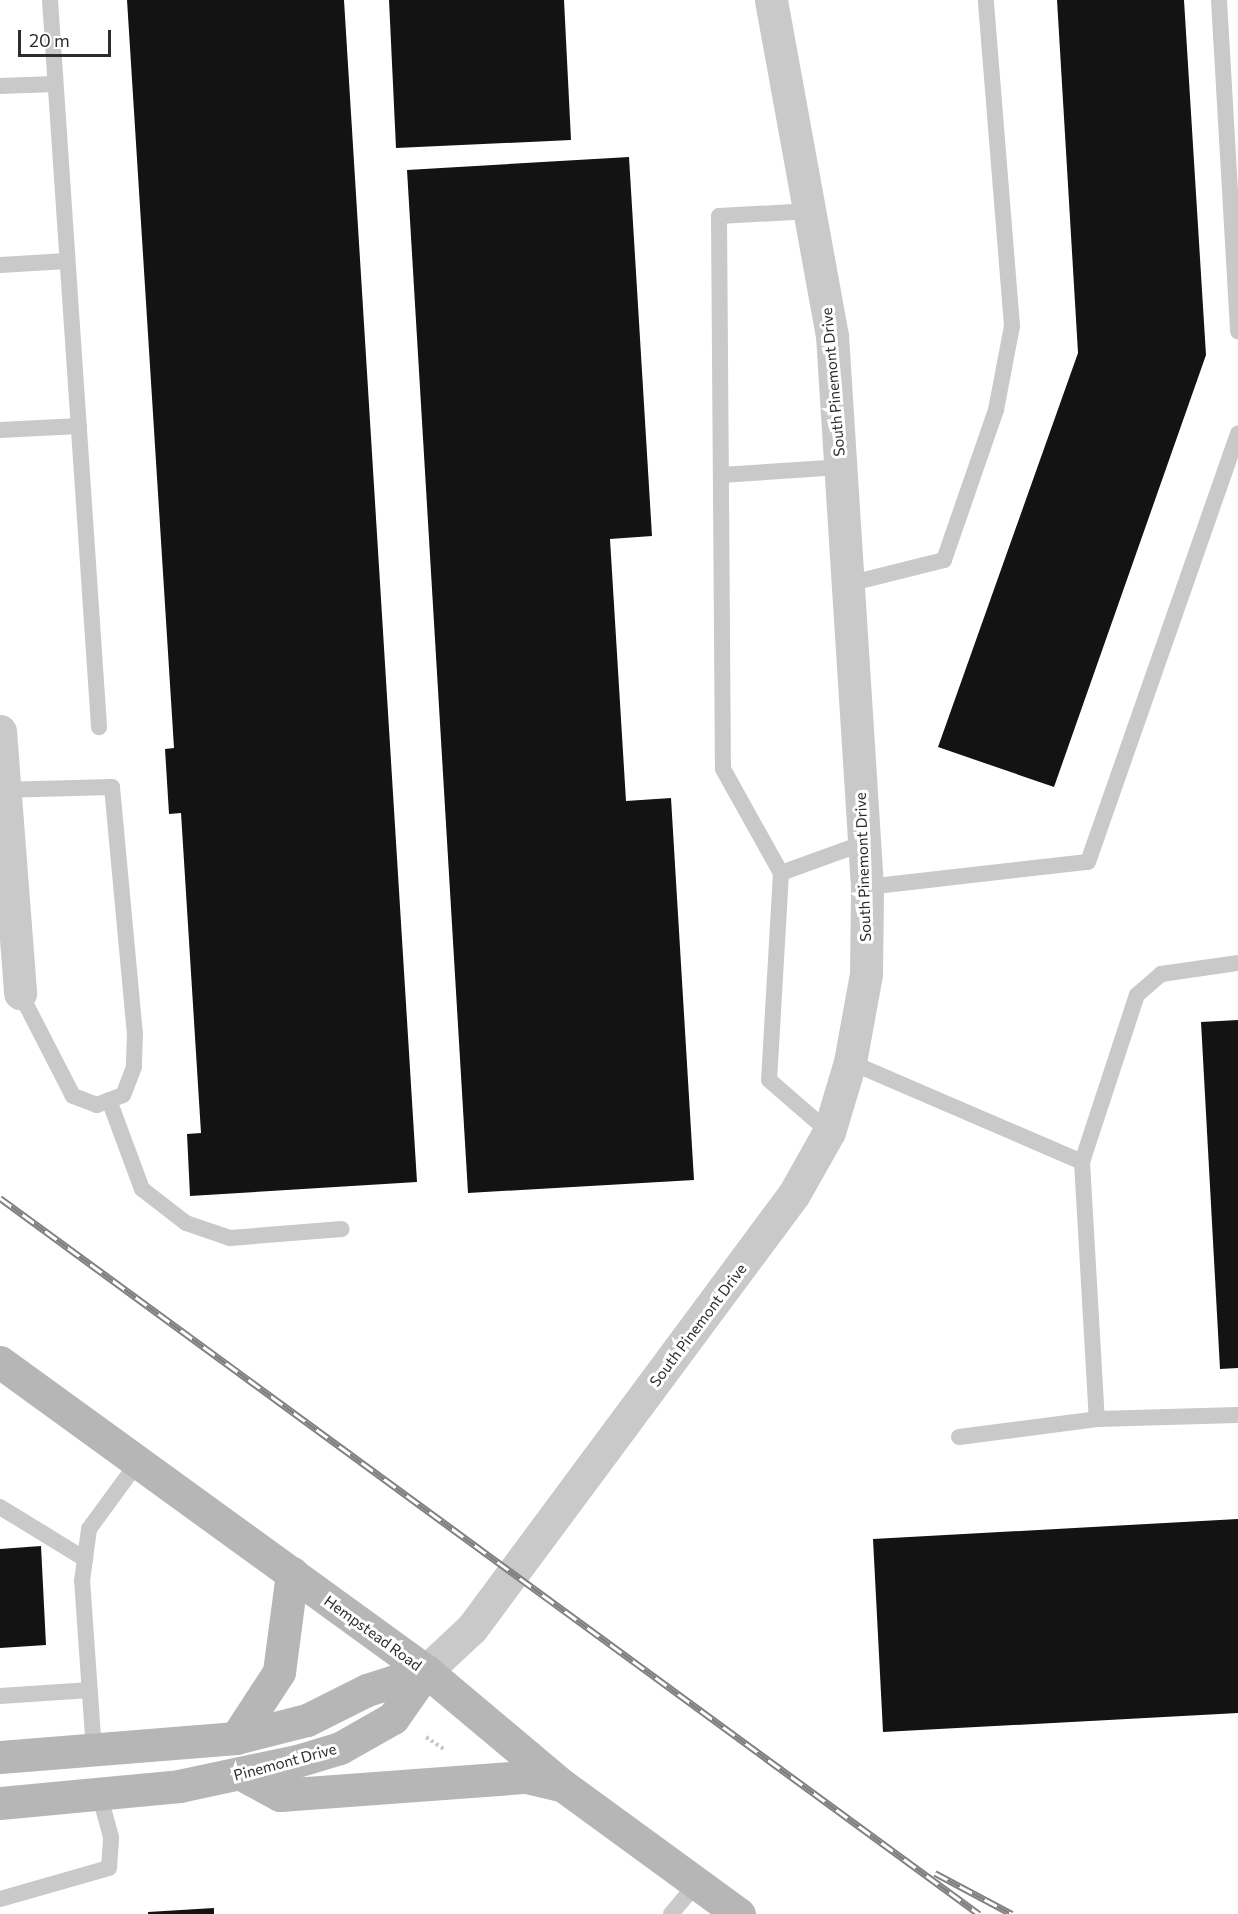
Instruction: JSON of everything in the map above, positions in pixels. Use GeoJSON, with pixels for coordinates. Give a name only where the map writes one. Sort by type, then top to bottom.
{"type":"FeatureCollection","features":[{"type":"Feature","properties":{"kind":"main road","name":"Hempstead Road"},"geometry":{"type":"LineString","coordinates":[[0,1362],[426,1671],[562,1785],[739,1914]]}},
{"type":"Feature","properties":{"kind":"main road"},"geometry":{"type":"LineString","coordinates":[[236,1738],[279,1672],[291,1572]]}},
{"type":"Feature","properties":{"kind":"main road"},"geometry":{"type":"LineString","coordinates":[[0,1757],[236,1738],[307,1720],[367,1690],[426,1671]]}},
{"type":"Feature","properties":{"kind":"main road","name":"Pinemont Drive"},"geometry":{"type":"LineString","coordinates":[[0,1803],[100,1797],[243,1775],[340,1748],[393,1718],[426,1671]]}},
{"type":"Feature","properties":{"kind":"main road"},"geometry":{"type":"LineString","coordinates":[[243,1775],[280,1795],[526,1777],[562,1785]]}},
{"type":"Feature","properties":{"kind":"street","name":"South Pinemont Drive"},"geometry":{"type":"LineString","coordinates":[[426,1671],[472,1628],[794,1194],[829,1132],[850,1062],[866,974],[867,887],[832,336],[812,211],[771,0]]}},
{"type":"Feature","properties":{"kind":"street"},"geometry":{"type":"LineString","coordinates":[[0,731],[2,790],[20,993]]}},
{"type":"Feature","properties":{"kind":"lane"},"geometry":{"type":"LineString","coordinates":[[50,0],[99,727]]}},
{"type":"Feature","properties":{"kind":"lane"},"geometry":{"type":"LineString","coordinates":[[848,584],[944,560],[996,410],[1012,326],[986,0]]}},
{"type":"Feature","properties":{"kind":"lane"},"geometry":{"type":"LineString","coordinates":[[1219,0],[1238,331]]}},
{"type":"Feature","properties":{"kind":"lane"},"geometry":{"type":"LineString","coordinates":[[0,86],[55,84]]}},
{"type":"Feature","properties":{"kind":"lane"},"geometry":{"type":"LineString","coordinates":[[812,211],[720,216],[723,769],[781,873],[769,1080],[829,1132]]}},
{"type":"Feature","properties":{"kind":"lane"},"geometry":{"type":"LineString","coordinates":[[0,265],[67,261]]}},
{"type":"Feature","properties":{"kind":"lane"},"geometry":{"type":"LineString","coordinates":[[0,430],[79,426]]}},
{"type":"Feature","properties":{"kind":"lane"},"geometry":{"type":"LineString","coordinates":[[867,887],[1088,862],[1238,433]]}},
{"type":"Feature","properties":{"kind":"lane"},"geometry":{"type":"LineString","coordinates":[[721,475],[840,467]]}},
{"type":"Feature","properties":{"kind":"lane"},"geometry":{"type":"LineString","coordinates":[[2,790],[112,786],[135,1033],[134,1067],[123,1095],[97,1105],[73,1096],[20,993]]}},
{"type":"Feature","properties":{"kind":"lane"},"geometry":{"type":"LineString","coordinates":[[781,873],[864,843]]}},
{"type":"Feature","properties":{"kind":"lane"},"geometry":{"type":"LineString","coordinates":[[1097,1419],[1082,1162],[1137,995],[1161,974],[1238,963]]}},
{"type":"Feature","properties":{"kind":"lane"},"geometry":{"type":"LineString","coordinates":[[850,1062],[1082,1162]]}},
{"type":"Feature","properties":{"kind":"lane"},"geometry":{"type":"LineString","coordinates":[[110,1100],[142,1189],[186,1223],[230,1238],[342,1229]]}},
{"type":"Feature","properties":{"kind":"lane"},"geometry":{"type":"LineString","coordinates":[[959,1437],[1097,1419],[1238,1414]]}},
{"type":"Feature","properties":{"kind":"lane"},"geometry":{"type":"LineString","coordinates":[[94,1751],[82,1581],[89,1529],[138,1462]]}},
{"type":"Feature","properties":{"kind":"lane"},"geometry":{"type":"LineString","coordinates":[[0,1507],[85,1559]]}},
{"type":"Feature","properties":{"kind":"lane"},"geometry":{"type":"LineString","coordinates":[[0,1696],[90,1690]]}},
{"type":"Feature","properties":{"kind":"lane"},"geometry":{"type":"LineString","coordinates":[[0,1899],[109,1868],[111,1837],[100,1797]]}},
{"type":"Feature","properties":{"kind":"lane"},"geometry":{"type":"LineString","coordinates":[[671,1914],[697,1883]]}},
{"type":"Feature","properties":{"kind":"building"},"geometry":{"type":"Polygon","coordinates":[[[127,0],[344,0],[417,1182],[190,1196],[187,1134],[201,1133],[181,813],[169,814],[165,749],[174,748],[127,0]]]}},
{"type":"Feature","properties":{"kind":"building"},"geometry":{"type":"Polygon","coordinates":[[[389,0],[564,0],[571,140],[396,148],[389,0]]]}},
{"type":"Feature","properties":{"kind":"building"},"geometry":{"type":"Polygon","coordinates":[[[1057,0],[1184,0],[1206,355],[1054,787],[938,747],[1078,353],[1057,0]]]}},
{"type":"Feature","properties":{"kind":"building"},"geometry":{"type":"Polygon","coordinates":[[[629,157],[652,536],[610,539],[626,801],[671,798],[694,1180],[468,1193],[407,170],[629,157]]]}},
{"type":"Feature","properties":{"kind":"building"},"geometry":{"type":"Polygon","coordinates":[[[1238,1020],[1238,1368],[1220,1369],[1201,1022],[1238,1020]]]}},
{"type":"Feature","properties":{"kind":"building"},"geometry":{"type":"Polygon","coordinates":[[[1238,1519],[1238,1713],[883,1732],[873,1539],[1238,1519]]]}},
{"type":"Feature","properties":{"kind":"building"},"geometry":{"type":"Polygon","coordinates":[[[41,1546],[46,1645],[0,1648],[0,1549],[41,1546]]]}},
{"type":"Feature","properties":{"kind":"building"},"geometry":{"type":"Polygon","coordinates":[[[214,1908],[214,1914],[148,1914],[148,1912],[214,1908]]]}},
{"type":"Feature","properties":{"kind":"railway"},"geometry":{"type":"LineString","coordinates":[[0,1198],[979,1914]]}},
{"type":"Feature","properties":{"kind":"railway"},"geometry":{"type":"LineString","coordinates":[[935,1873],[1012,1914]]}}]}
